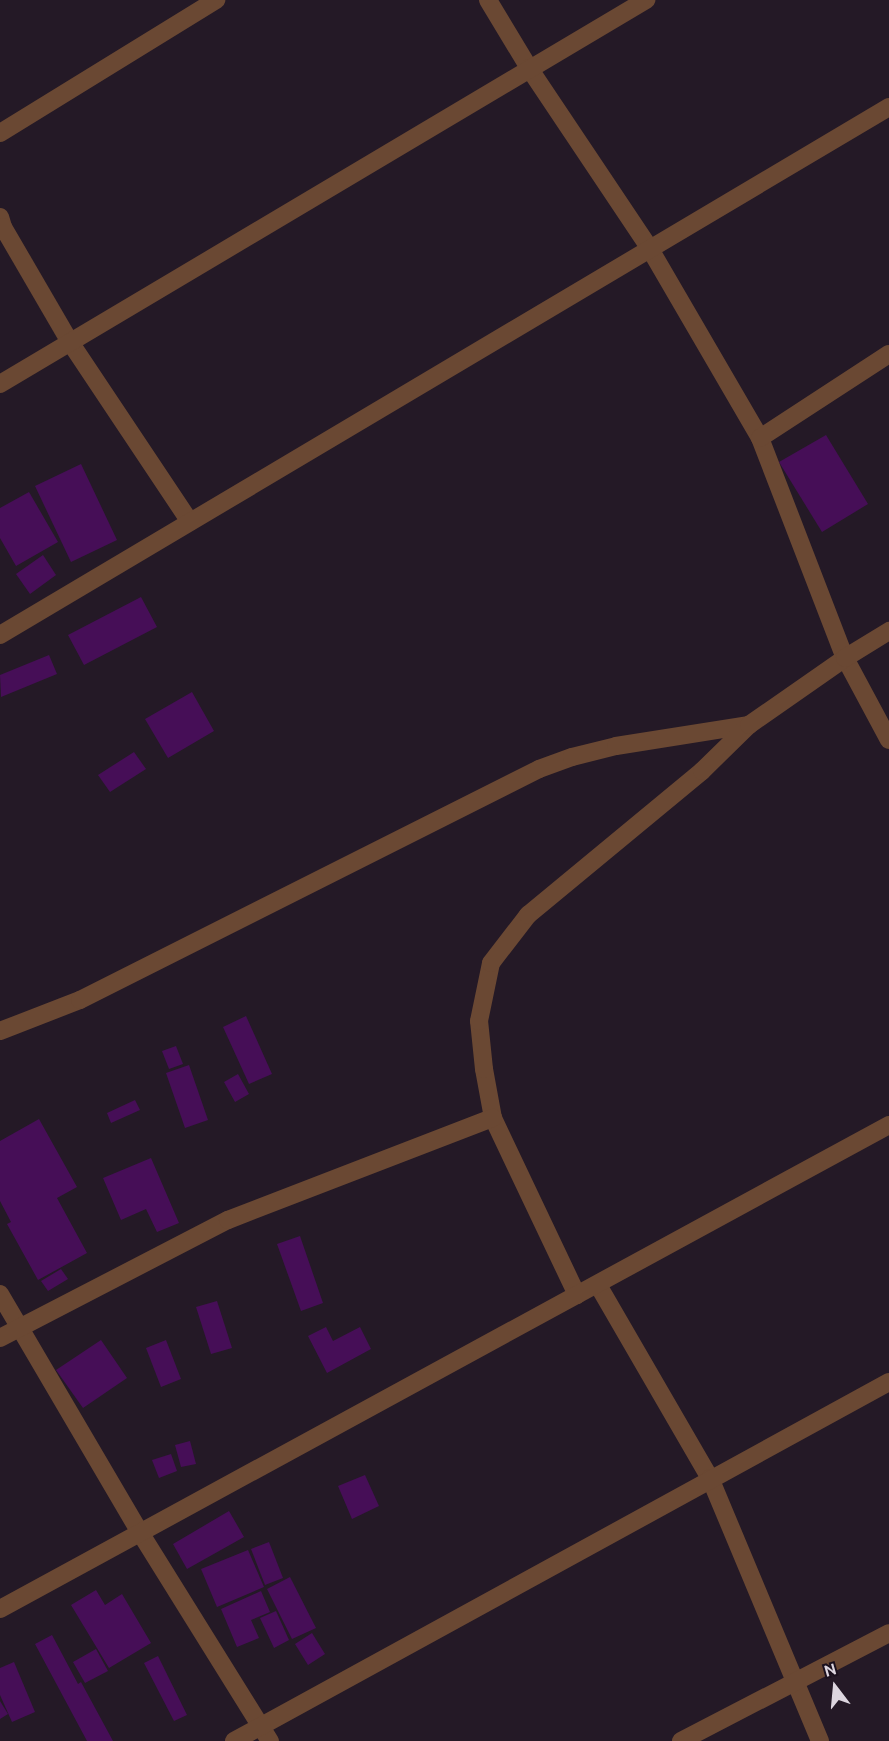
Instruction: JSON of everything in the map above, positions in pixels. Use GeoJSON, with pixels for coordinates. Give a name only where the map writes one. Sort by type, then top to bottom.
{"type":"FeatureCollection","features":[{"type":"Feature","properties":{"kind":"street"},"geometry":{"type":"LineString","coordinates":[[0,133],[216,0]]}},
{"type":"Feature","properties":{"kind":"street"},"geometry":{"type":"LineString","coordinates":[[488,0],[529,68],[650,249],[760,438],[845,658],[889,740]]}},
{"type":"Feature","properties":{"kind":"street"},"geometry":{"type":"LineString","coordinates":[[0,384],[646,0]]}},
{"type":"Feature","properties":{"kind":"street"},"geometry":{"type":"LineString","coordinates":[[0,635],[889,107]]}},
{"type":"Feature","properties":{"kind":"street"},"geometry":{"type":"LineString","coordinates":[[0,217],[3,227],[70,342],[190,522]]}},
{"type":"Feature","properties":{"kind":"street"},"geometry":{"type":"LineString","coordinates":[[760,438],[889,354]]}},
{"type":"Feature","properties":{"kind":"street"},"geometry":{"type":"LineString","coordinates":[[577,1295],[493,1118],[484,1069],[479,1021],[491,963],[528,915],[702,771],[749,725],[845,658],[889,631]]}},
{"type":"Feature","properties":{"kind":"street"},"geometry":{"type":"LineString","coordinates":[[0,1031],[80,1000],[539,769],[572,757],[616,746],[749,725]]}},
{"type":"Feature","properties":{"kind":"street"},"geometry":{"type":"LineString","coordinates":[[0,1338],[228,1220],[493,1118]]}},
{"type":"Feature","properties":{"kind":"street"},"geometry":{"type":"LineString","coordinates":[[0,1609],[889,1125]]}},
{"type":"Feature","properties":{"kind":"street"},"geometry":{"type":"LineString","coordinates":[[598,1285],[710,1479],[820,1741]]}},
{"type":"Feature","properties":{"kind":"street"},"geometry":{"type":"LineString","coordinates":[[0,1294],[141,1534],[266,1734]]}},
{"type":"Feature","properties":{"kind":"street"},"geometry":{"type":"LineString","coordinates":[[234,1741],[266,1734],[710,1479],[889,1382]]}},
{"type":"Feature","properties":{"kind":"street"},"geometry":{"type":"LineString","coordinates":[[681,1741],[889,1633]]}},
{"type":"Feature","properties":{"kind":"building"},"geometry":{"type":"Polygon","coordinates":[[[826,435],[868,504],[822,532],[779,462],[826,435]]]}},
{"type":"Feature","properties":{"kind":"building"},"geometry":{"type":"Polygon","coordinates":[[[81,464],[117,540],[71,562],[35,486],[81,464]]]}},
{"type":"Feature","properties":{"kind":"building"},"geometry":{"type":"Polygon","coordinates":[[[29,492],[58,542],[16,566],[0,538],[0,508],[29,492]]]}},
{"type":"Feature","properties":{"kind":"building"},"geometry":{"type":"Polygon","coordinates":[[[43,555],[56,575],[30,594],[16,574],[43,555]]]}},
{"type":"Feature","properties":{"kind":"building"},"geometry":{"type":"Polygon","coordinates":[[[141,597],[157,627],[84,665],[68,635],[141,597]]]}},
{"type":"Feature","properties":{"kind":"building"},"geometry":{"type":"Polygon","coordinates":[[[49,655],[57,674],[1,697],[0,675],[49,655]]]}},
{"type":"Feature","properties":{"kind":"building"},"geometry":{"type":"Polygon","coordinates":[[[192,692],[214,731],[168,758],[145,719],[192,692]]]}},
{"type":"Feature","properties":{"kind":"building"},"geometry":{"type":"Polygon","coordinates":[[[134,752],[146,769],[110,792],[98,775],[134,752]]]}},
{"type":"Feature","properties":{"kind":"building"},"geometry":{"type":"Polygon","coordinates":[[[246,1016],[272,1074],[249,1084],[223,1027],[246,1016]]]}},
{"type":"Feature","properties":{"kind":"building"},"geometry":{"type":"Polygon","coordinates":[[[176,1046],[183,1064],[169,1069],[162,1051],[176,1046]]]}},
{"type":"Feature","properties":{"kind":"building"},"geometry":{"type":"Polygon","coordinates":[[[189,1065],[208,1120],[185,1128],[166,1073],[189,1065]]]}},
{"type":"Feature","properties":{"kind":"building"},"geometry":{"type":"Polygon","coordinates":[[[238,1074],[249,1094],[235,1102],[224,1082],[238,1074]]]}},
{"type":"Feature","properties":{"kind":"building"},"geometry":{"type":"Polygon","coordinates":[[[135,1100],[140,1110],[111,1123],[107,1113],[135,1100]]]}},
{"type":"Feature","properties":{"kind":"building"},"geometry":{"type":"Polygon","coordinates":[[[39,1119],[77,1187],[57,1198],[87,1253],[38,1280],[7,1224],[11,1222],[0,1201],[0,1141],[39,1119]]]}},
{"type":"Feature","properties":{"kind":"building"},"geometry":{"type":"Polygon","coordinates":[[[151,1158],[179,1223],[157,1232],[146,1209],[121,1220],[103,1178],[151,1158]]]}},
{"type":"Feature","properties":{"kind":"building"},"geometry":{"type":"Polygon","coordinates":[[[300,1236],[323,1303],[301,1311],[277,1244],[300,1236]]]}},
{"type":"Feature","properties":{"kind":"building"},"geometry":{"type":"Polygon","coordinates":[[[61,1269],[68,1279],[48,1291],[41,1281],[61,1269]]]}},
{"type":"Feature","properties":{"kind":"building"},"geometry":{"type":"Polygon","coordinates":[[[217,1301],[232,1348],[211,1354],[196,1307],[217,1301]]]}},
{"type":"Feature","properties":{"kind":"building"},"geometry":{"type":"Polygon","coordinates":[[[326,1327],[333,1341],[360,1327],[371,1349],[327,1373],[308,1336],[326,1327]]]}},
{"type":"Feature","properties":{"kind":"building"},"geometry":{"type":"Polygon","coordinates":[[[101,1340],[127,1378],[83,1408],[56,1370],[101,1340]]]}},
{"type":"Feature","properties":{"kind":"building"},"geometry":{"type":"Polygon","coordinates":[[[166,1340],[181,1379],[161,1387],[146,1348],[166,1340]]]}},
{"type":"Feature","properties":{"kind":"building"},"geometry":{"type":"Polygon","coordinates":[[[190,1441],[196,1464],[181,1467],[175,1445],[190,1441]]]}},
{"type":"Feature","properties":{"kind":"building"},"geometry":{"type":"Polygon","coordinates":[[[171,1454],[177,1471],[159,1478],[152,1460],[171,1454]]]}},
{"type":"Feature","properties":{"kind":"building"},"geometry":{"type":"Polygon","coordinates":[[[365,1475],[379,1506],[352,1519],[338,1486],[365,1475]]]}},
{"type":"Feature","properties":{"kind":"building"},"geometry":{"type":"Polygon","coordinates":[[[229,1511],[244,1537],[187,1569],[173,1544],[229,1511]]]}},
{"type":"Feature","properties":{"kind":"building"},"geometry":{"type":"Polygon","coordinates":[[[269,1542],[283,1578],[265,1585],[251,1549],[269,1542]]]}},
{"type":"Feature","properties":{"kind":"building"},"geometry":{"type":"Polygon","coordinates":[[[248,1550],[264,1587],[217,1607],[201,1569],[248,1550]]]}},
{"type":"Feature","properties":{"kind":"building"},"geometry":{"type":"Polygon","coordinates":[[[290,1577],[316,1628],[292,1639],[267,1589],[290,1577]]]}},
{"type":"Feature","properties":{"kind":"building"},"geometry":{"type":"Polygon","coordinates":[[[96,1590],[105,1605],[122,1594],[151,1643],[109,1668],[71,1605],[96,1590]]]}},
{"type":"Feature","properties":{"kind":"building"},"geometry":{"type":"Polygon","coordinates":[[[261,1591],[270,1612],[251,1620],[259,1638],[237,1647],[221,1609],[261,1591]]]}},
{"type":"Feature","properties":{"kind":"building"},"geometry":{"type":"Polygon","coordinates":[[[276,1611],[289,1640],[274,1648],[260,1618],[276,1611]]]}},
{"type":"Feature","properties":{"kind":"building"},"geometry":{"type":"Polygon","coordinates":[[[312,1633],[325,1654],[308,1665],[295,1644],[312,1633]]]}},
{"type":"Feature","properties":{"kind":"building"},"geometry":{"type":"Polygon","coordinates":[[[52,1635],[78,1684],[81,1682],[113,1741],[87,1741],[35,1644],[52,1635]]]}},
{"type":"Feature","properties":{"kind":"building"},"geometry":{"type":"Polygon","coordinates":[[[96,1649],[108,1671],[85,1683],[73,1662],[96,1649]]]}},
{"type":"Feature","properties":{"kind":"building"},"geometry":{"type":"Polygon","coordinates":[[[158,1656],[187,1715],[174,1721],[144,1663],[158,1656]]]}},
{"type":"Feature","properties":{"kind":"building"},"geometry":{"type":"Polygon","coordinates":[[[14,1662],[35,1712],[12,1722],[0,1695],[0,1668],[14,1662]]]}},
{"type":"Feature","properties":{"kind":"building"},"geometry":{"type":"Polygon","coordinates":[[[0,1701],[8,1714],[0,1719],[0,1701]]]}}]}
